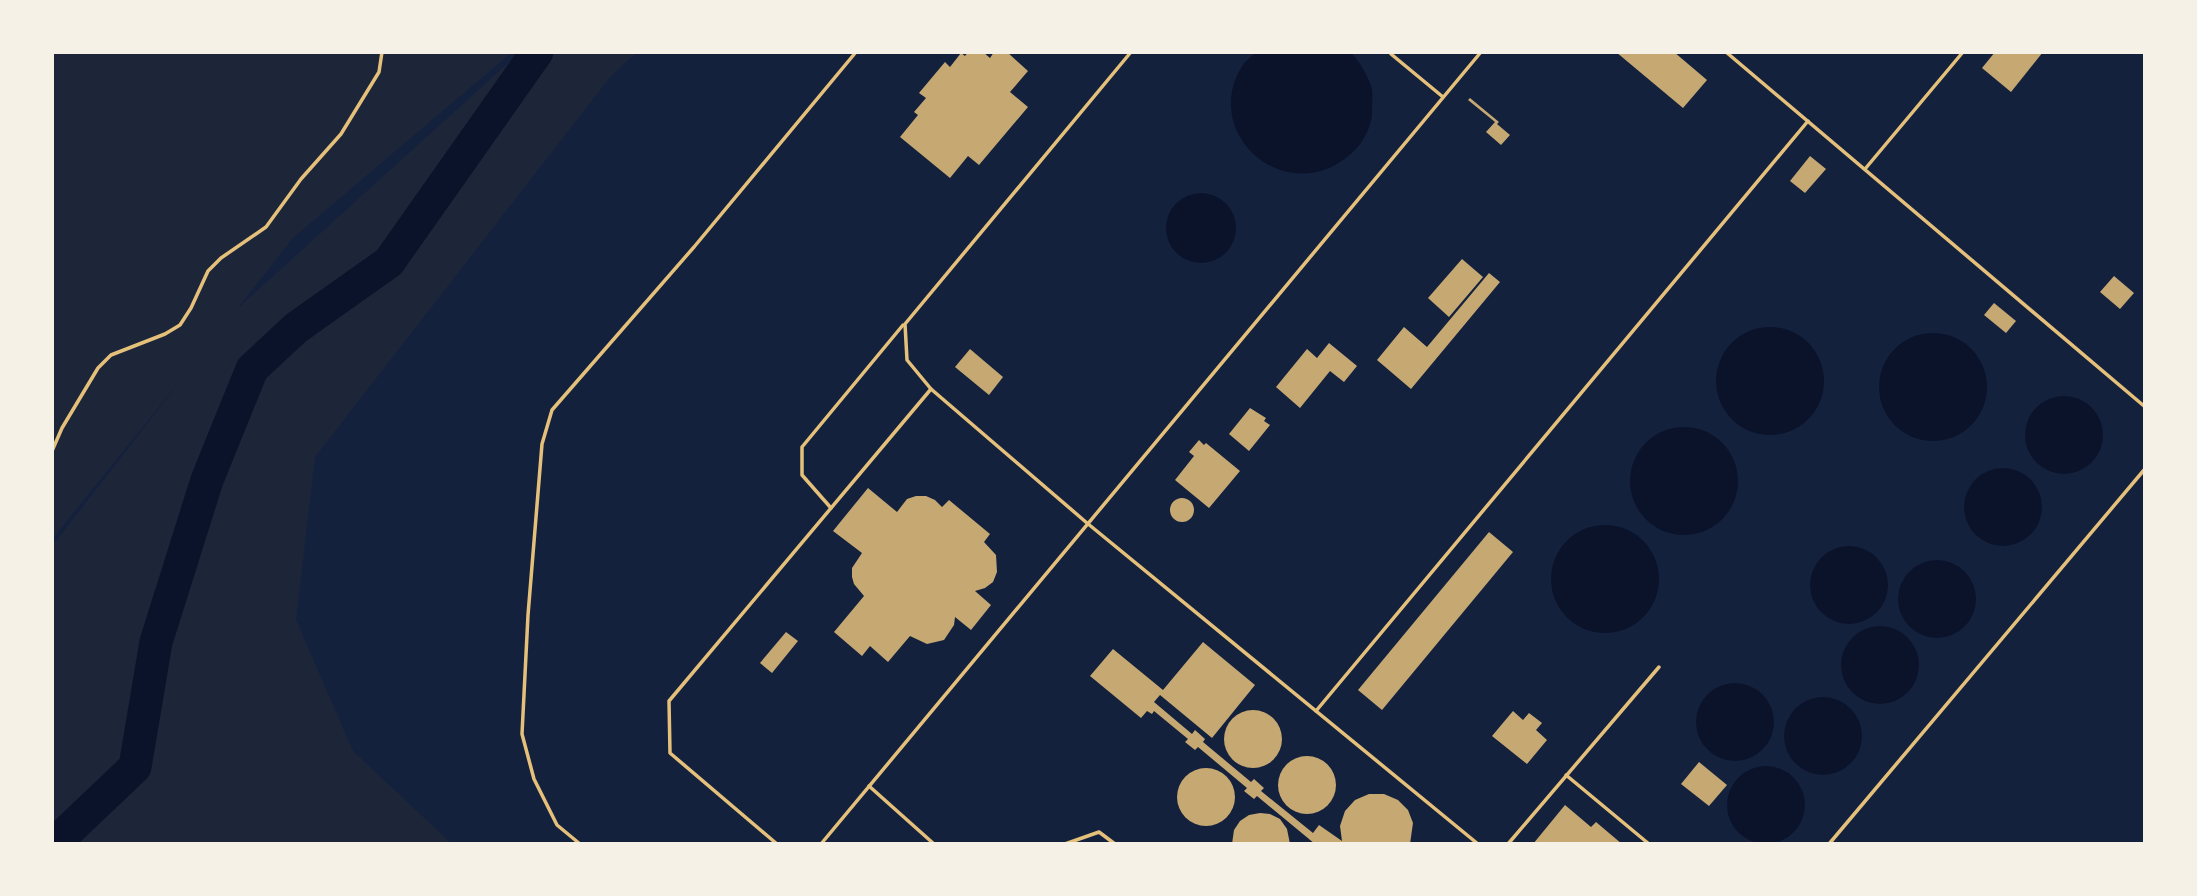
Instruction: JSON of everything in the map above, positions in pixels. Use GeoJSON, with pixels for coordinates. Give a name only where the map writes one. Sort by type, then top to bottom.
{"type":"FeatureCollection","features":[{"type":"Feature","properties":{"kind":"lane"},"geometry":{"type":"LineString","coordinates":[[580,844],[557,825],[534,779],[522,734],[528,615],[542,444],[552,410],[694,247],[856,52]]}},
{"type":"Feature","properties":{"kind":"lane"},"geometry":{"type":"LineString","coordinates":[[831,508],[802,475],[802,447],[1131,52]]}},
{"type":"Feature","properties":{"kind":"lane"},"geometry":{"type":"LineString","coordinates":[[821,844],[1481,52]]}},
{"type":"Feature","properties":{"kind":"lane"},"geometry":{"type":"LineString","coordinates":[[1726,52],[2144,406]]}},
{"type":"Feature","properties":{"kind":"lane"},"geometry":{"type":"LineString","coordinates":[[1865,170],[1962,52]]}},
{"type":"Feature","properties":{"kind":"lane"},"geometry":{"type":"LineString","coordinates":[[1390,53],[1444,97]]}},
{"type":"Feature","properties":{"kind":"lane"},"geometry":{"type":"LineString","coordinates":[[1316,711],[1808,121]]}},
{"type":"Feature","properties":{"kind":"lane"},"geometry":{"type":"LineString","coordinates":[[905,324],[907,360],[931,389],[1087,523],[1478,844]]}},
{"type":"Feature","properties":{"kind":"lane"},"geometry":{"type":"LineString","coordinates":[[777,844],[670,753],[669,701],[931,389]]}},
{"type":"Feature","properties":{"kind":"lane"},"geometry":{"type":"LineString","coordinates":[[1829,844],[2144,470]]}},
{"type":"Feature","properties":{"kind":"lane"},"geometry":{"type":"LineString","coordinates":[[1508,844],[1659,667]]}},
{"type":"Feature","properties":{"kind":"lane"},"geometry":{"type":"LineString","coordinates":[[1566,775],[1649,844]]}},
{"type":"Feature","properties":{"kind":"lane"},"geometry":{"type":"LineString","coordinates":[[869,786],[934,844]]}},
{"type":"Feature","properties":{"kind":"lane"},"geometry":{"type":"LineString","coordinates":[[1065,844],[1100,832],[1115,844]]}},
{"type":"Feature","properties":{"kind":"path"},"geometry":{"type":"LineString","coordinates":[[52,451],[62,428],[98,368],[111,355],[180,325],[208,271],[221,258],[266,227],[302,179],[341,134],[379,72],[382,52]]}},
{"type":"Feature","properties":{"kind":"shaded area"},"geometry":{"type":"Polygon","coordinates":[[[1256,52],[1350,52],[1353,55],[1372,89],[1372,115],[1366,133],[1352,153],[1327,169],[1302,174],[1278,169],[1258,157],[1242,140],[1232,118],[1232,93],[1241,68],[1256,52]]]}},
{"type":"Feature","properties":{"kind":"shaded area"},"geometry":{"type":"Polygon","coordinates":[[[53,53],[511,53],[293,238],[237,309],[519,53],[636,53],[611,76],[315,457],[296,620],[353,751],[451,843],[53,843],[53,545],[185,375],[53,538],[53,53]]]}},
{"type":"Feature","properties":{"kind":"shaded area"},"geometry":{"type":"Polygon","coordinates":[[[1201,193],[1226,203],[1236,228],[1226,253],[1201,263],[1176,253],[1166,228],[1176,203],[1201,193]]]}},
{"type":"Feature","properties":{"kind":"shaded area"},"geometry":{"type":"Polygon","coordinates":[[[1770,327],[1791,331],[1808,343],[1820,360],[1824,381],[1820,402],[1808,419],[1791,431],[1770,435],[1749,431],[1732,419],[1720,402],[1716,381],[1720,360],[1732,343],[1749,331],[1770,327]]]}},
{"type":"Feature","properties":{"kind":"shaded area"},"geometry":{"type":"Polygon","coordinates":[[[1933,333],[1954,337],[1971,349],[1983,366],[1987,387],[1983,408],[1971,425],[1954,437],[1933,441],[1912,437],[1895,425],[1883,408],[1879,387],[1883,366],[1895,349],[1912,337],[1933,333]]]}},
{"type":"Feature","properties":{"kind":"shaded area"},"geometry":{"type":"Polygon","coordinates":[[[2056,396],[2072,396],[2086,402],[2097,413],[2103,427],[2103,443],[2097,457],[2086,468],[2072,474],[2056,474],[2042,468],[2031,457],[2025,443],[2025,427],[2031,413],[2042,402],[2056,396]]]}},
{"type":"Feature","properties":{"kind":"shaded area"},"geometry":{"type":"Polygon","coordinates":[[[1684,427],[1705,431],[1722,443],[1734,460],[1738,481],[1734,502],[1722,519],[1705,531],[1684,535],[1663,531],[1646,519],[1634,502],[1630,481],[1634,460],[1646,443],[1663,431],[1684,427]]]}},
{"type":"Feature","properties":{"kind":"shaded area"},"geometry":{"type":"Polygon","coordinates":[[[1995,468],[2011,468],[2025,474],[2036,485],[2042,499],[2042,515],[2036,529],[2025,540],[2011,546],[1995,546],[1981,540],[1970,529],[1964,515],[1964,499],[1970,485],[1981,474],[1995,468]]]}},
{"type":"Feature","properties":{"kind":"shaded area"},"geometry":{"type":"Polygon","coordinates":[[[1605,525],[1626,529],[1643,541],[1655,558],[1659,579],[1655,600],[1643,617],[1626,629],[1605,633],[1584,629],[1567,617],[1555,600],[1551,579],[1555,558],[1567,541],[1584,529],[1605,525]]]}},
{"type":"Feature","properties":{"kind":"shaded area"},"geometry":{"type":"Polygon","coordinates":[[[1841,546],[1857,546],[1871,552],[1882,563],[1888,577],[1888,593],[1882,607],[1871,618],[1857,624],[1841,624],[1827,618],[1816,607],[1810,593],[1810,577],[1816,563],[1827,552],[1841,546]]]}},
{"type":"Feature","properties":{"kind":"shaded area"},"geometry":{"type":"Polygon","coordinates":[[[1929,560],[1945,560],[1959,566],[1970,577],[1976,591],[1976,607],[1970,621],[1959,632],[1945,638],[1929,638],[1915,632],[1904,621],[1898,607],[1898,591],[1904,577],[1915,566],[1929,560]]]}},
{"type":"Feature","properties":{"kind":"shaded area"},"geometry":{"type":"Polygon","coordinates":[[[1872,626],[1888,626],[1902,632],[1913,643],[1919,657],[1919,673],[1913,687],[1902,698],[1888,704],[1872,704],[1858,698],[1847,687],[1841,673],[1841,657],[1847,643],[1858,632],[1872,626]]]}},
{"type":"Feature","properties":{"kind":"shaded area"},"geometry":{"type":"Polygon","coordinates":[[[1727,683],[1743,683],[1757,689],[1768,700],[1774,714],[1774,730],[1768,744],[1757,755],[1743,761],[1727,761],[1713,755],[1702,744],[1696,730],[1696,714],[1702,700],[1713,689],[1727,683]]]}},
{"type":"Feature","properties":{"kind":"shaded area"},"geometry":{"type":"Polygon","coordinates":[[[1815,697],[1831,697],[1845,703],[1856,714],[1862,728],[1862,744],[1856,758],[1845,769],[1831,775],[1815,775],[1801,769],[1790,758],[1784,744],[1784,728],[1790,714],[1801,703],[1815,697]]]}},
{"type":"Feature","properties":{"kind":"shaded area"},"geometry":{"type":"Polygon","coordinates":[[[1758,766],[1774,766],[1788,772],[1799,783],[1805,797],[1805,813],[1799,827],[1788,838],[1774,844],[1758,844],[1744,838],[1733,827],[1727,813],[1727,797],[1733,783],[1744,772],[1758,766]]]}},
{"type":"Feature","properties":{"kind":"building"},"geometry":{"type":"Polygon","coordinates":[[[968,52],[983,52],[990,58],[994,52],[1007,52],[1028,71],[1010,92],[1028,107],[979,165],[968,156],[950,178],[900,137],[918,115],[914,112],[926,98],[919,93],[945,62],[950,67],[961,53],[965,56],[968,52]]]}},
{"type":"Feature","properties":{"kind":"building"},"geometry":{"type":"Polygon","coordinates":[[[1616,52],[1674,52],[1707,80],[1683,108],[1616,52]]]}},
{"type":"Feature","properties":{"kind":"building"},"geometry":{"type":"Polygon","coordinates":[[[1995,52],[2043,52],[2011,92],[1982,68],[1995,52]]]}},
{"type":"Feature","properties":{"kind":"building"},"geometry":{"type":"Polygon","coordinates":[[[1470,98],[1510,135],[1501,145],[1486,132],[1495,122],[1468,100],[1470,98]]]}},
{"type":"Feature","properties":{"kind":"building"},"geometry":{"type":"Polygon","coordinates":[[[1810,156],[1826,169],[1805,193],[1790,181],[1810,156]]]}},
{"type":"Feature","properties":{"kind":"building"},"geometry":{"type":"Polygon","coordinates":[[[1462,259],[1483,277],[1449,317],[1428,298],[1462,259]]]}},
{"type":"Feature","properties":{"kind":"building"},"geometry":{"type":"Polygon","coordinates":[[[1489,273],[1500,282],[1411,389],[1377,360],[1404,327],[1427,347],[1489,273]]]}},
{"type":"Feature","properties":{"kind":"building"},"geometry":{"type":"Polygon","coordinates":[[[2114,276],[2134,293],[2120,309],[2100,292],[2114,276]]]}},
{"type":"Feature","properties":{"kind":"building"},"geometry":{"type":"Polygon","coordinates":[[[1994,303],[2016,321],[2006,333],[1984,315],[1994,303]]]}},
{"type":"Feature","properties":{"kind":"building"},"geometry":{"type":"Polygon","coordinates":[[[1329,343],[1357,366],[1344,382],[1330,371],[1300,408],[1276,387],[1307,349],[1317,358],[1329,343]]]}},
{"type":"Feature","properties":{"kind":"building"},"geometry":{"type":"Polygon","coordinates":[[[970,349],[1003,377],[989,395],[955,367],[970,349]]]}},
{"type":"Feature","properties":{"kind":"building"},"geometry":{"type":"Polygon","coordinates":[[[1250,408],[1266,418],[1264,421],[1270,425],[1249,451],[1229,434],[1250,408]]]}},
{"type":"Feature","properties":{"kind":"building"},"geometry":{"type":"Polygon","coordinates":[[[1199,440],[1240,471],[1209,508],[1175,480],[1194,456],[1189,452],[1199,440]]]}},
{"type":"Feature","properties":{"kind":"building"},"geometry":{"type":"Polygon","coordinates":[[[868,488],[897,512],[907,499],[916,496],[926,496],[942,507],[949,500],[990,534],[984,542],[996,555],[997,572],[993,582],[975,591],[991,605],[971,630],[955,617],[954,625],[944,640],[927,644],[910,636],[888,662],[870,646],[862,656],[834,632],[864,596],[852,577],[852,568],[862,553],[833,531],[868,488]]]}},
{"type":"Feature","properties":{"kind":"building"},"geometry":{"type":"Polygon","coordinates":[[[1182,498],[1190,502],[1194,510],[1190,518],[1182,522],[1174,518],[1170,510],[1174,502],[1182,498]]]}},
{"type":"Feature","properties":{"kind":"building"},"geometry":{"type":"Polygon","coordinates":[[[1489,532],[1513,552],[1382,710],[1358,690],[1489,532]]]}},
{"type":"Feature","properties":{"kind":"building"},"geometry":{"type":"Polygon","coordinates":[[[786,632],[798,641],[772,673],[760,663],[786,632]]]}},
{"type":"Feature","properties":{"kind":"building"},"geometry":{"type":"Polygon","coordinates":[[[1203,642],[1255,685],[1212,738],[1160,695],[1154,702],[1192,734],[1195,730],[1205,739],[1203,742],[1251,782],[1254,779],[1264,788],[1261,791],[1313,833],[1319,825],[1342,841],[1340,826],[1345,811],[1355,800],[1369,794],[1384,794],[1398,800],[1408,810],[1413,823],[1410,844],[1315,844],[1257,796],[1254,799],[1244,791],[1247,788],[1198,747],[1195,750],[1185,742],[1188,739],[1154,711],[1152,714],[1147,711],[1141,718],[1090,676],[1113,649],[1163,690],[1203,642]]]}},
{"type":"Feature","properties":{"kind":"building"},"geometry":{"type":"Polygon","coordinates":[[[1253,710],[1264,712],[1277,723],[1282,739],[1280,750],[1269,763],[1253,768],[1242,766],[1229,755],[1224,739],[1226,728],[1237,715],[1253,710]]]}},
{"type":"Feature","properties":{"kind":"building"},"geometry":{"type":"Polygon","coordinates":[[[1513,711],[1523,720],[1529,713],[1542,723],[1536,730],[1547,740],[1527,764],[1492,736],[1513,711]]]}},
{"type":"Feature","properties":{"kind":"building"},"geometry":{"type":"Polygon","coordinates":[[[1307,756],[1318,758],[1331,769],[1336,785],[1334,796],[1323,809],[1307,814],[1296,812],[1283,801],[1278,785],[1280,774],[1291,761],[1307,756]]]}},
{"type":"Feature","properties":{"kind":"building"},"geometry":{"type":"Polygon","coordinates":[[[1699,762],[1727,785],[1709,806],[1681,784],[1699,762]]]}},
{"type":"Feature","properties":{"kind":"building"},"geometry":{"type":"Polygon","coordinates":[[[1206,768],[1227,776],[1235,797],[1227,818],[1206,826],[1185,818],[1177,797],[1185,776],[1206,768]]]}},
{"type":"Feature","properties":{"kind":"building"},"geometry":{"type":"Polygon","coordinates":[[[1565,805],[1591,827],[1596,822],[1622,844],[1533,844],[1565,805]]]}},
{"type":"Feature","properties":{"kind":"building"},"geometry":{"type":"Polygon","coordinates":[[[1260,813],[1280,819],[1287,829],[1290,844],[1232,844],[1234,830],[1240,821],[1249,815],[1260,813]]]}},
{"type":"Feature","properties":{"kind":"waterway"},"geometry":{"type":"LineString","coordinates":[[54,844],[135,767],[156,642],[207,480],[252,369],[296,328],[389,262],[537,52]]}}]}
